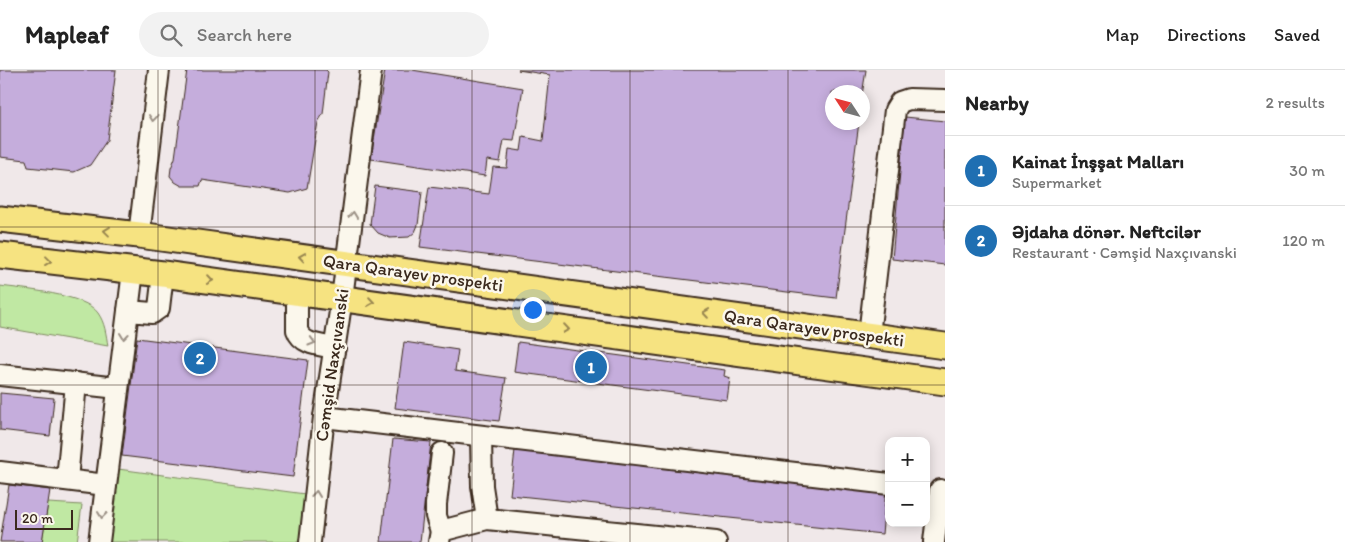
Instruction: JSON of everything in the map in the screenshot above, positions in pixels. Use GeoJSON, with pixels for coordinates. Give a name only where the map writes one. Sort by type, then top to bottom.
{"type":"FeatureCollection","features":[{"type":"Feature","properties":{"kind":"main road","name":"Qara Qarayev prospekti"},"geometry":{"type":"LineString","coordinates":[[0,219],[139,235],[945,346]]}},
{"type":"Feature","properties":{"kind":"main road","name":"Qara Qarayev prospekti"},"geometry":{"type":"LineString","coordinates":[[0,255],[342,298],[945,382]]}},
{"type":"Feature","properties":{"kind":"street"},"geometry":{"type":"LineString","coordinates":[[139,235],[159,70]]}},
{"type":"Feature","properties":{"kind":"street","name":"Cəmşid Naxçıvanski"},"geometry":{"type":"LineString","coordinates":[[310,542],[324,417],[347,264],[371,70]]}},
{"type":"Feature","properties":{"kind":"street"},"geometry":{"type":"LineString","coordinates":[[869,335],[895,110],[900,102],[909,99],[945,100]]}},
{"type":"Feature","properties":{"kind":"street"},"geometry":{"type":"LineString","coordinates":[[99,542],[133,271]]}},
{"type":"Feature","properties":{"kind":"street"},"geometry":{"type":"LineString","coordinates":[[128,310],[152,313],[159,308],[163,274]]}},
{"type":"Feature","properties":{"kind":"street"},"geometry":{"type":"LineString","coordinates":[[297,292],[297,330],[299,336],[304,341],[335,348]]}},
{"type":"Feature","properties":{"kind":"street"},"geometry":{"type":"LineString","coordinates":[[0,375],[118,388]]}},
{"type":"Feature","properties":{"kind":"street"},"geometry":{"type":"LineString","coordinates":[[67,480],[76,383]]}},
{"type":"Feature","properties":{"kind":"street"},"geometry":{"type":"LineString","coordinates":[[324,417],[885,484]]}},
{"type":"Feature","properties":{"kind":"street"},"geometry":{"type":"LineString","coordinates":[[481,437],[482,486],[487,518]]}},
{"type":"Feature","properties":{"kind":"street"},"geometry":{"type":"LineString","coordinates":[[442,453],[436,504],[440,537],[487,518],[716,542]]}},
{"type":"Feature","properties":{"kind":"street"},"geometry":{"type":"LineString","coordinates":[[0,472],[106,485]]}},
{"type":"Feature","properties":{"kind":"street"},"geometry":{"type":"LineString","coordinates":[[934,542],[937,490]]}},
{"type":"Feature","properties":{"kind":"green space"},"geometry":{"type":"Polygon","coordinates":[[[0,286],[52,293],[80,301],[91,307],[98,313],[102,321],[108,346],[0,327],[0,286]]]}},
{"type":"Feature","properties":{"kind":"green space"},"geometry":{"type":"Polygon","coordinates":[[[118,469],[305,494],[299,542],[110,542],[118,469]]]}},
{"type":"Feature","properties":{"kind":"green space"},"geometry":{"type":"Polygon","coordinates":[[[48,503],[82,505],[77,542],[42,542],[48,503]]]}},
{"type":"Feature","properties":{"kind":"building"},"geometry":{"type":"Polygon","coordinates":[[[0,70],[116,70],[107,140],[90,165],[74,172],[28,167],[26,160],[0,157],[0,70]]]}},
{"type":"Feature","properties":{"kind":"building"},"geometry":{"type":"Polygon","coordinates":[[[187,70],[326,70],[328,72],[323,114],[318,122],[307,188],[290,193],[202,180],[200,186],[182,186],[175,182],[170,176],[175,158],[187,70]]]}},
{"type":"Feature","properties":{"kind":"building"},"geometry":{"type":"Polygon","coordinates":[[[385,70],[412,70],[523,88],[514,141],[504,140],[500,162],[487,160],[485,176],[371,159],[385,70]]]}},
{"type":"Feature","properties":{"kind":"building"},"geometry":{"type":"Polygon","coordinates":[[[518,70],[866,70],[864,85],[825,85],[825,130],[858,130],[836,298],[420,247],[429,187],[489,194],[493,167],[507,168],[509,149],[521,151],[523,137],[543,141],[550,75],[518,70]]]}},
{"type":"Feature","properties":{"kind":"building"},"geometry":{"type":"Polygon","coordinates":[[[905,117],[945,121],[945,265],[892,259],[905,117]]]}},
{"type":"Feature","properties":{"kind":"building"},"geometry":{"type":"Polygon","coordinates":[[[375,186],[422,192],[418,225],[415,232],[409,237],[390,238],[378,233],[370,224],[375,186]]]}},
{"type":"Feature","properties":{"kind":"building"},"geometry":{"type":"Polygon","coordinates":[[[137,338],[308,360],[293,477],[122,456],[137,338]]]}},
{"type":"Feature","properties":{"kind":"building"},"geometry":{"type":"Polygon","coordinates":[[[404,342],[458,350],[455,371],[506,378],[499,421],[395,408],[404,342]]]}},
{"type":"Feature","properties":{"kind":"building"},"geometry":{"type":"Polygon","coordinates":[[[518,342],[725,370],[724,376],[730,378],[727,400],[514,372],[518,342]]]}},
{"type":"Feature","properties":{"kind":"building"},"geometry":{"type":"Polygon","coordinates":[[[0,393],[54,398],[50,436],[0,430],[0,393]]]}},
{"type":"Feature","properties":{"kind":"building"},"geometry":{"type":"Polygon","coordinates":[[[393,439],[431,442],[420,542],[381,542],[393,439]]]}},
{"type":"Feature","properties":{"kind":"building"},"geometry":{"type":"Polygon","coordinates":[[[515,450],[885,489],[882,534],[510,495],[515,450]]]}},
{"type":"Feature","properties":{"kind":"building"},"geometry":{"type":"Polygon","coordinates":[[[9,485],[50,490],[42,542],[0,542],[9,485]]]}},
{"type":"Feature","properties":{"kind":"place","name":"Əjdaha dönər. Neftcilər"},"geometry":{"type":"Point","coordinates":[200,358]}},
{"type":"Feature","properties":{"kind":"place","name":"Kainat İnşşat Malları"},"geometry":{"type":"Point","coordinates":[591,367]}}]}
